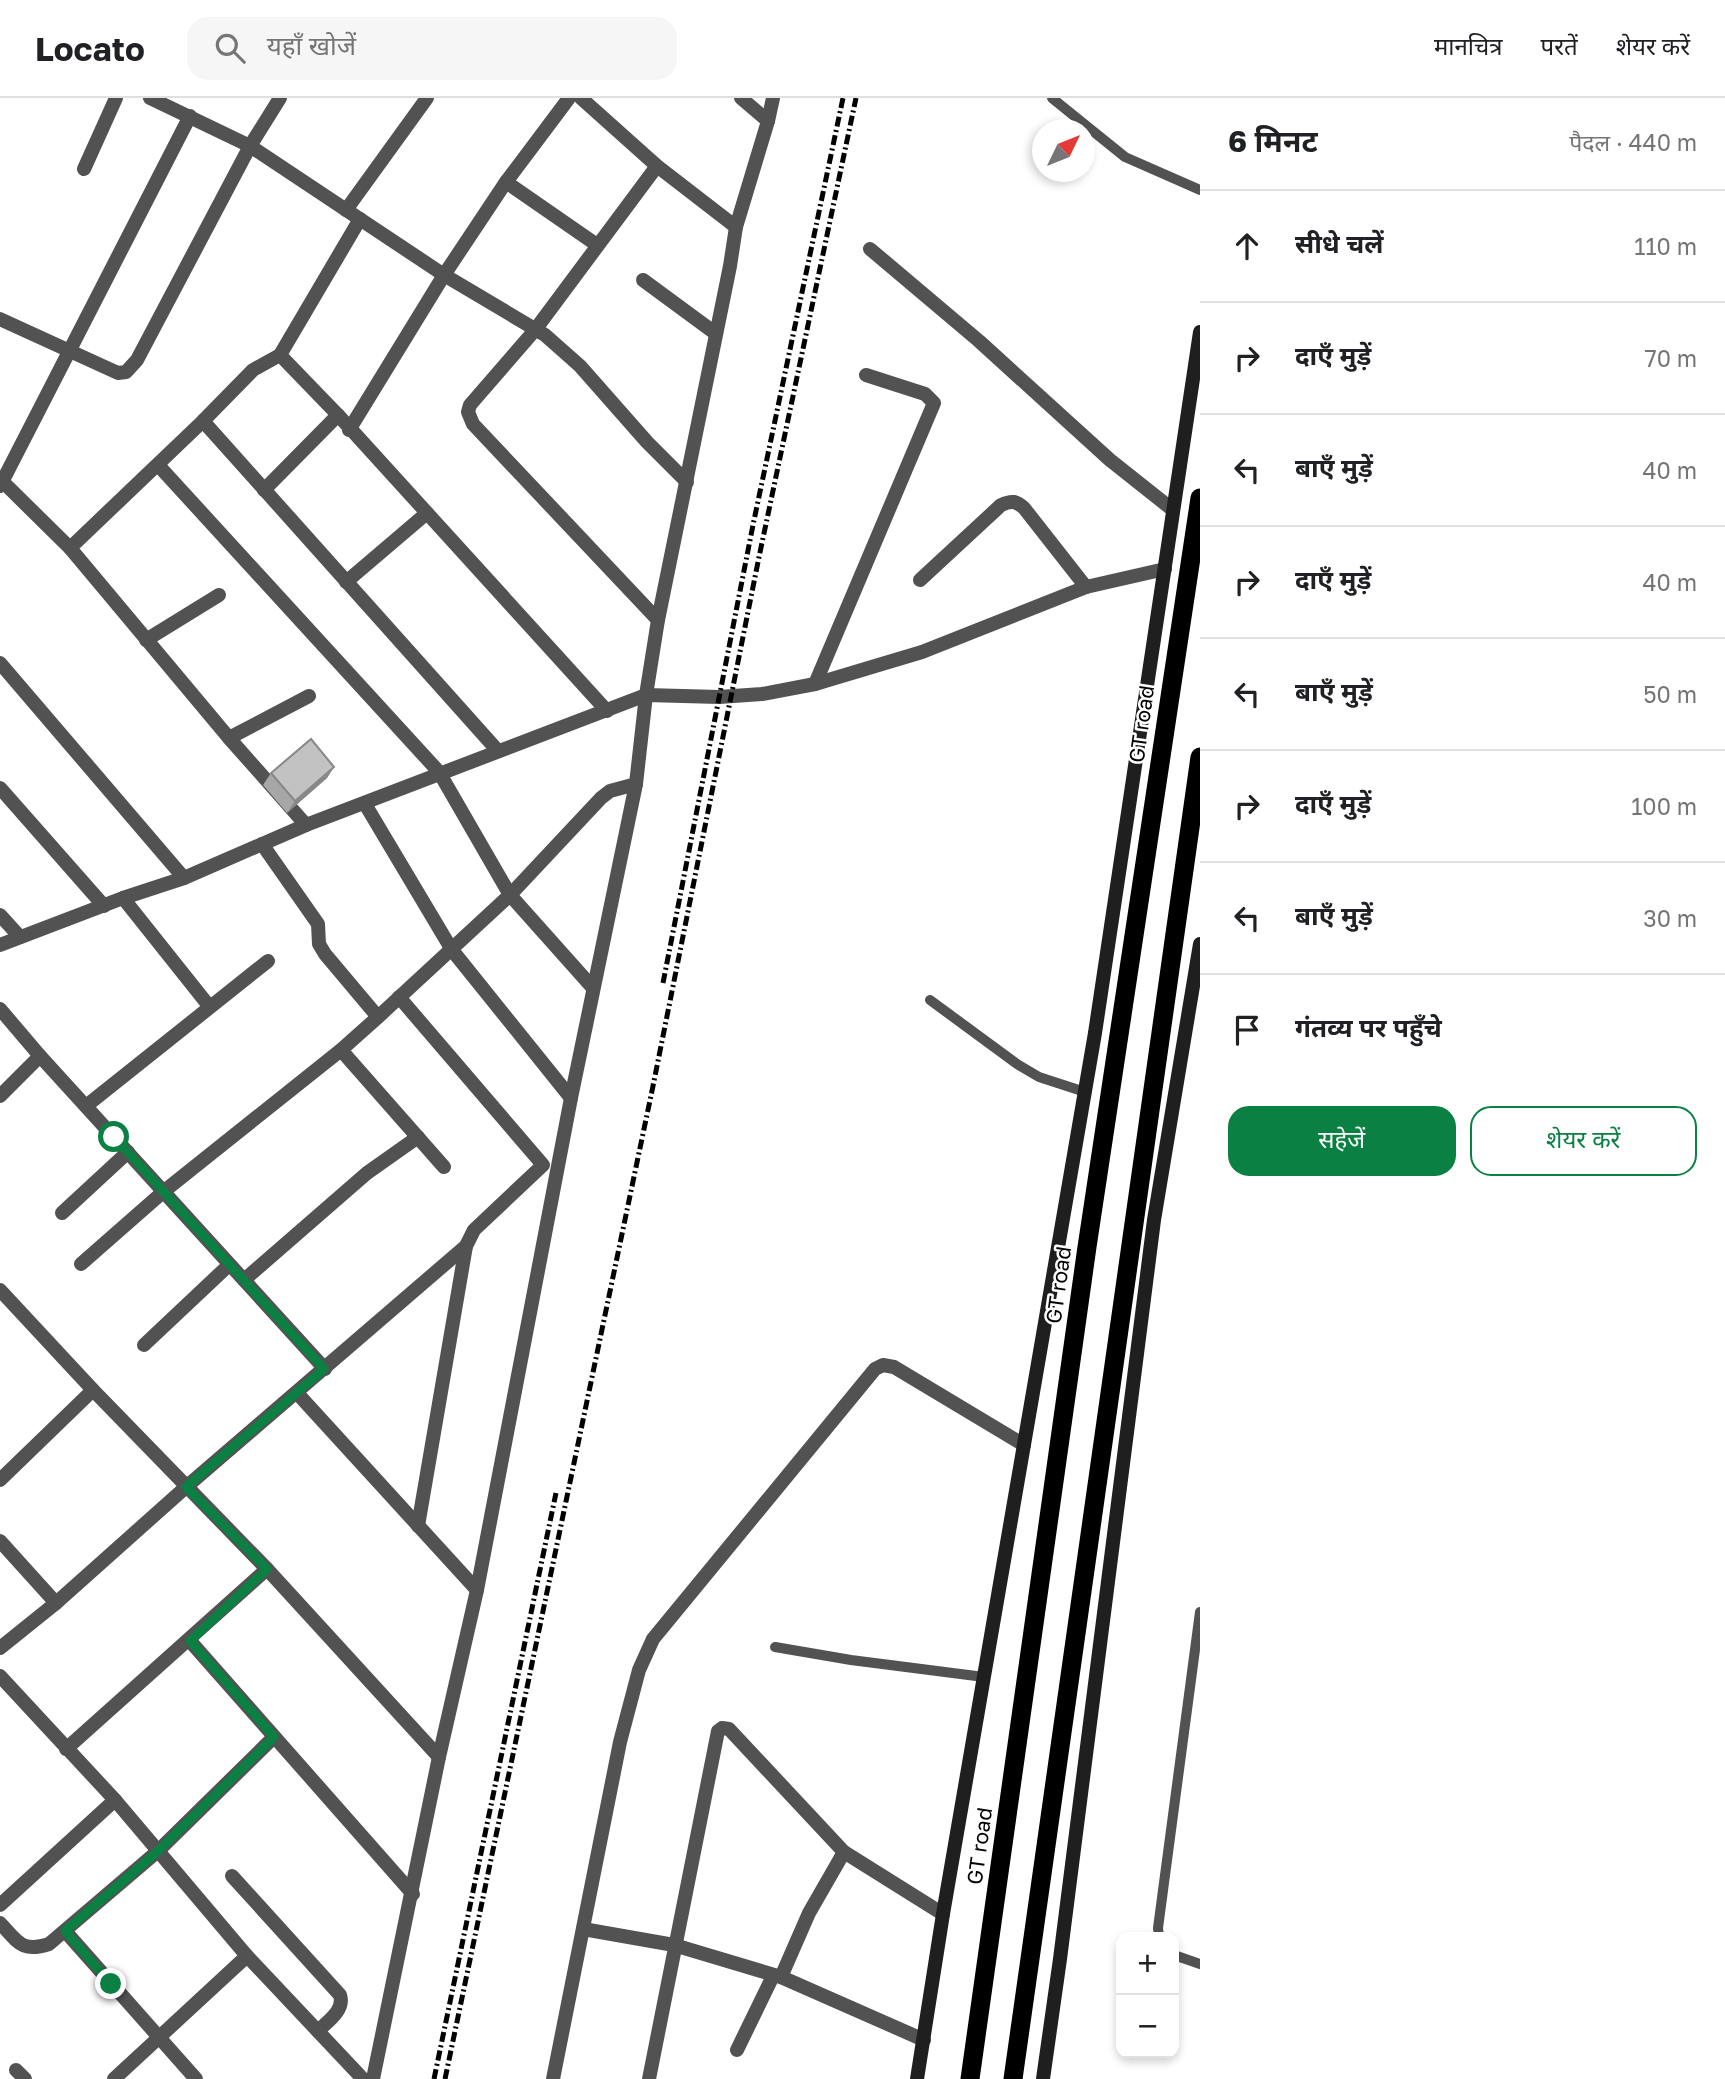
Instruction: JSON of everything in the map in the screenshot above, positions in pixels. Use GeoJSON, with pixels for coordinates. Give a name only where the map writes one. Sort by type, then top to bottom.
{"type":"FeatureCollection","features":[{"type":"Feature","properties":{"kind":"highway","name":"GT road"},"geometry":{"type":"LineString","coordinates":[[970,2079],[1087,1247],[1200,498]]}},
{"type":"Feature","properties":{"kind":"highway"},"geometry":{"type":"LineString","coordinates":[[1013,2079],[1200,757]]}},
{"type":"Feature","properties":{"kind":"main road"},"geometry":{"type":"LineString","coordinates":[[917,2079],[1085,1093],[1200,332]]}},
{"type":"Feature","properties":{"kind":"main road"},"geometry":{"type":"LineString","coordinates":[[1042,2079],[1060,1959],[1154,1220],[1200,944]]}},
{"type":"Feature","properties":{"kind":"street"},"geometry":{"type":"LineString","coordinates":[[84,169],[116,98]]}},
{"type":"Feature","properties":{"kind":"street"},"geometry":{"type":"LineString","coordinates":[[150,98],[250,146],[444,275],[545,335],[572,357],[647,442],[687,482]]}},
{"type":"Feature","properties":{"kind":"street"},"geometry":{"type":"LineString","coordinates":[[0,319],[118,373],[126,372],[132,367],[250,146],[280,98]]}},
{"type":"Feature","properties":{"kind":"street"},"geometry":{"type":"LineString","coordinates":[[345,210],[427,98]]}},
{"type":"Feature","properties":{"kind":"street"},"geometry":{"type":"LineString","coordinates":[[349,430],[444,275],[506,182],[569,98]]}},
{"type":"Feature","properties":{"kind":"street"},"geometry":{"type":"LineString","coordinates":[[581,98],[657,166],[736,227]]}},
{"type":"Feature","properties":{"kind":"street"},"geometry":{"type":"LineString","coordinates":[[741,98],[768,121]]}},
{"type":"Feature","properties":{"kind":"street"},"geometry":{"type":"LineString","coordinates":[[373,2079],[439,1757],[477,1590],[571,1098],[636,784],[658,620],[736,227],[773,98]]}},
{"type":"Feature","properties":{"kind":"street"},"geometry":{"type":"LineString","coordinates":[[190,116],[1,484],[71,548],[229,738],[306,825]]}},
{"type":"Feature","properties":{"kind":"street"},"geometry":{"type":"LineString","coordinates":[[657,166],[535,330],[470,405],[468,417],[658,620]]}},
{"type":"Feature","properties":{"kind":"street"},"geometry":{"type":"LineString","coordinates":[[506,182],[597,245]]}},
{"type":"Feature","properties":{"kind":"street"},"geometry":{"type":"LineString","coordinates":[[71,548],[253,370],[280,355],[360,219]]}},
{"type":"Feature","properties":{"kind":"street"},"geometry":{"type":"LineString","coordinates":[[870,248],[979,341],[1110,460],[1173,510]]}},
{"type":"Feature","properties":{"kind":"street"},"geometry":{"type":"LineString","coordinates":[[643,280],[715,333]]}},
{"type":"Feature","properties":{"kind":"street"},"geometry":{"type":"LineString","coordinates":[[280,355],[607,710]]}},
{"type":"Feature","properties":{"kind":"street"},"geometry":{"type":"LineString","coordinates":[[815,684],[934,403],[925,394],[866,375]]}},
{"type":"Feature","properties":{"kind":"street"},"geometry":{"type":"LineString","coordinates":[[264,490],[338,415]]}},
{"type":"Feature","properties":{"kind":"street"},"geometry":{"type":"LineString","coordinates":[[203,421],[498,751]]}},
{"type":"Feature","properties":{"kind":"street"},"geometry":{"type":"LineString","coordinates":[[158,465],[439,772],[510,895],[593,988]]}},
{"type":"Feature","properties":{"kind":"street"},"geometry":{"type":"LineString","coordinates":[[920,580],[1001,505],[1010,501],[1017,502],[1024,509],[1086,587]]}},
{"type":"Feature","properties":{"kind":"street"},"geometry":{"type":"LineString","coordinates":[[346,582],[427,513]]}},
{"type":"Feature","properties":{"kind":"street"},"geometry":{"type":"LineString","coordinates":[[0,945],[184,878],[306,825],[365,804],[439,772],[646,695],[719,697],[762,694],[815,684],[922,652],[1086,587],[1165,569]]}},
{"type":"Feature","properties":{"kind":"street"},"geometry":{"type":"LineString","coordinates":[[146,640],[219,596]]}},
{"type":"Feature","properties":{"kind":"street"},"geometry":{"type":"LineString","coordinates":[[0,663],[184,878]]}},
{"type":"Feature","properties":{"kind":"street"},"geometry":{"type":"LineString","coordinates":[[229,738],[309,696]]}},
{"type":"Feature","properties":{"kind":"street"},"geometry":{"type":"LineString","coordinates":[[81,1264],[163,1192],[341,1050],[378,1017],[510,895],[601,798],[610,792],[636,784]]}},
{"type":"Feature","properties":{"kind":"street"},"geometry":{"type":"LineString","coordinates":[[0,788],[104,906]]}},
{"type":"Feature","properties":{"kind":"street"},"geometry":{"type":"LineString","coordinates":[[365,804],[452,950],[571,1098]]}},
{"type":"Feature","properties":{"kind":"street"},"geometry":{"type":"LineString","coordinates":[[262,844],[318,924],[319,944],[325,954],[378,1017]]}},
{"type":"Feature","properties":{"kind":"street"},"geometry":{"type":"LineString","coordinates":[[123,898],[209,1006]]}},
{"type":"Feature","properties":{"kind":"street"},"geometry":{"type":"LineString","coordinates":[[0,915],[20,937]]}},
{"type":"Feature","properties":{"kind":"street"},"geometry":{"type":"LineString","coordinates":[[86,1106],[268,961]]}},
{"type":"Feature","properties":{"kind":"street"},"geometry":{"type":"LineString","coordinates":[[399,997],[543,1165],[474,1230],[466,1246],[418,1527]]}},
{"type":"Feature","properties":{"kind":"street"},"geometry":{"type":"LineString","coordinates":[[0,1009],[324,1369]]}},
{"type":"Feature","properties":{"kind":"street"},"geometry":{"type":"LineString","coordinates":[[341,1050],[444,1167]]}},
{"type":"Feature","properties":{"kind":"street"},"geometry":{"type":"LineString","coordinates":[[0,1096],[40,1056]]}},
{"type":"Feature","properties":{"kind":"street"},"geometry":{"type":"LineString","coordinates":[[243,1280],[367,1173],[418,1137]]}},
{"type":"Feature","properties":{"kind":"street"},"geometry":{"type":"LineString","coordinates":[[62,1213],[128,1152]]}},
{"type":"Feature","properties":{"kind":"street"},"geometry":{"type":"LineString","coordinates":[[0,1648],[56,1603],[186,1487],[466,1246]]}},
{"type":"Feature","properties":{"kind":"street"},"geometry":{"type":"LineString","coordinates":[[144,1345],[229,1265]]}},
{"type":"Feature","properties":{"kind":"street"},"geometry":{"type":"LineString","coordinates":[[2,1297],[267,1569],[439,1757]]}},
{"type":"Feature","properties":{"kind":"street"},"geometry":{"type":"LineString","coordinates":[[553,2079],[620,1742],[639,1670],[653,1639],[875,1369],[883,1365],[894,1367],[1024,1445]]}},
{"type":"Feature","properties":{"kind":"street"},"geometry":{"type":"LineString","coordinates":[[0,1480],[93,1390]]}},
{"type":"Feature","properties":{"kind":"street"},"geometry":{"type":"LineString","coordinates":[[297,1393],[477,1590]]}},
{"type":"Feature","properties":{"kind":"street"},"geometry":{"type":"LineString","coordinates":[[0,1541],[56,1603]]}},
{"type":"Feature","properties":{"kind":"street"},"geometry":{"type":"LineString","coordinates":[[66,1749],[190,1641],[267,1569]]}},
{"type":"Feature","properties":{"kind":"street"},"geometry":{"type":"LineString","coordinates":[[190,1641],[413,1894]]}},
{"type":"Feature","properties":{"kind":"street"},"geometry":{"type":"LineString","coordinates":[[0,1676],[115,1800],[247,1956],[363,2079]]}},
{"type":"Feature","properties":{"kind":"street"},"geometry":{"type":"LineString","coordinates":[[649,2079],[718,1731],[722,1727],[729,1729],[844,1852],[943,1914]]}},
{"type":"Feature","properties":{"kind":"street"},"geometry":{"type":"LineString","coordinates":[[0,1923],[23,1945],[33,1949],[49,1944],[158,1851],[274,1737]]}},
{"type":"Feature","properties":{"kind":"street"},"geometry":{"type":"LineString","coordinates":[[0,1905],[115,1800]]}},
{"type":"Feature","properties":{"kind":"street"},"geometry":{"type":"LineString","coordinates":[[737,2050],[844,1852]]}},
{"type":"Feature","properties":{"kind":"street"},"geometry":{"type":"LineString","coordinates":[[232,1876],[340,1995],[341,2007],[318,2031]]}},
{"type":"Feature","properties":{"kind":"street"},"geometry":{"type":"LineString","coordinates":[[583,1928],[674,1945],[777,1977],[924,2040]]}},
{"type":"Feature","properties":{"kind":"street"},"geometry":{"type":"LineString","coordinates":[[65,1931],[196,2079]]}},
{"type":"Feature","properties":{"kind":"street"},"geometry":{"type":"LineString","coordinates":[[114,2079],[247,1956]]}},
{"type":"Feature","properties":{"kind":"lane"},"geometry":{"type":"LineString","coordinates":[[1052,98],[1125,157],[1200,190]]}},
{"type":"Feature","properties":{"kind":"lane"},"geometry":{"type":"LineString","coordinates":[[930,1000],[1017,1064],[1039,1077],[1085,1093]]}},
{"type":"Feature","properties":{"kind":"lane"},"geometry":{"type":"LineString","coordinates":[[1158,1932],[1200,1612]]}},
{"type":"Feature","properties":{"kind":"lane"},"geometry":{"type":"LineString","coordinates":[[775,1647],[984,1677]]}},
{"type":"Feature","properties":{"kind":"lane"},"geometry":{"type":"LineString","coordinates":[[1179,1957],[1200,1964]]}},
{"type":"Feature","properties":{"kind":"building"},"geometry":{"type":"Polygon","coordinates":[[[311,739],[334,767],[295,801],[271,773],[311,739]]]}},
{"type":"Feature","properties":{"kind":"railway"},"geometry":{"type":"LineString","coordinates":[[663,983],[753,525],[843,98]]}},
{"type":"Feature","properties":{"kind":"railway"},"geometry":{"type":"LineString","coordinates":[[445,2079],[856,98]]}},
{"type":"Feature","properties":{"kind":"railway"},"geometry":{"type":"LineString","coordinates":[[434,2079],[556,1493]]}},
{"type":"Feature","properties":{"kind":"route"},"geometry":{"type":"LineString","coordinates":[[111,1984],[65,1931],[158,1851],[274,1737],[190,1641],[267,1569],[186,1487],[324,1369],[114,1137]]}}]}
